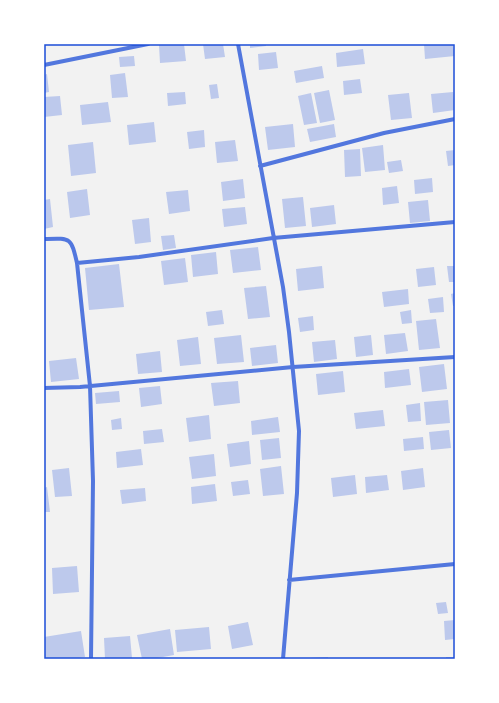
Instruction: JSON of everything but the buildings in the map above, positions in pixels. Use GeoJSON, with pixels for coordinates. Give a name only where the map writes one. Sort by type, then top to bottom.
{"type":"FeatureCollection","features":[{"type":"Feature","properties":{"kind":"street"},"geometry":{"type":"LineString","coordinates":[[44,65],[148,44]]}},
{"type":"Feature","properties":{"kind":"street"},"geometry":{"type":"LineString","coordinates":[[238,44],[282,287],[293,367],[299,431],[297,493],[283,659]]}},
{"type":"Feature","properties":{"kind":"street"},"geometry":{"type":"LineString","coordinates":[[260,166],[384,134],[455,119]]}},
{"type":"Feature","properties":{"kind":"street"},"geometry":{"type":"LineString","coordinates":[[77,264],[139,257],[273,238],[455,222]]}},
{"type":"Feature","properties":{"kind":"street"},"geometry":{"type":"LineString","coordinates":[[44,239],[60,238],[68,240],[73,244],[77,264],[90,386],[93,481],[91,659]]}},
{"type":"Feature","properties":{"kind":"street"},"geometry":{"type":"LineString","coordinates":[[44,388],[90,386],[293,367],[455,357]]}},
{"type":"Feature","properties":{"kind":"street"},"geometry":{"type":"LineString","coordinates":[[289,580],[455,564]]}}]}
